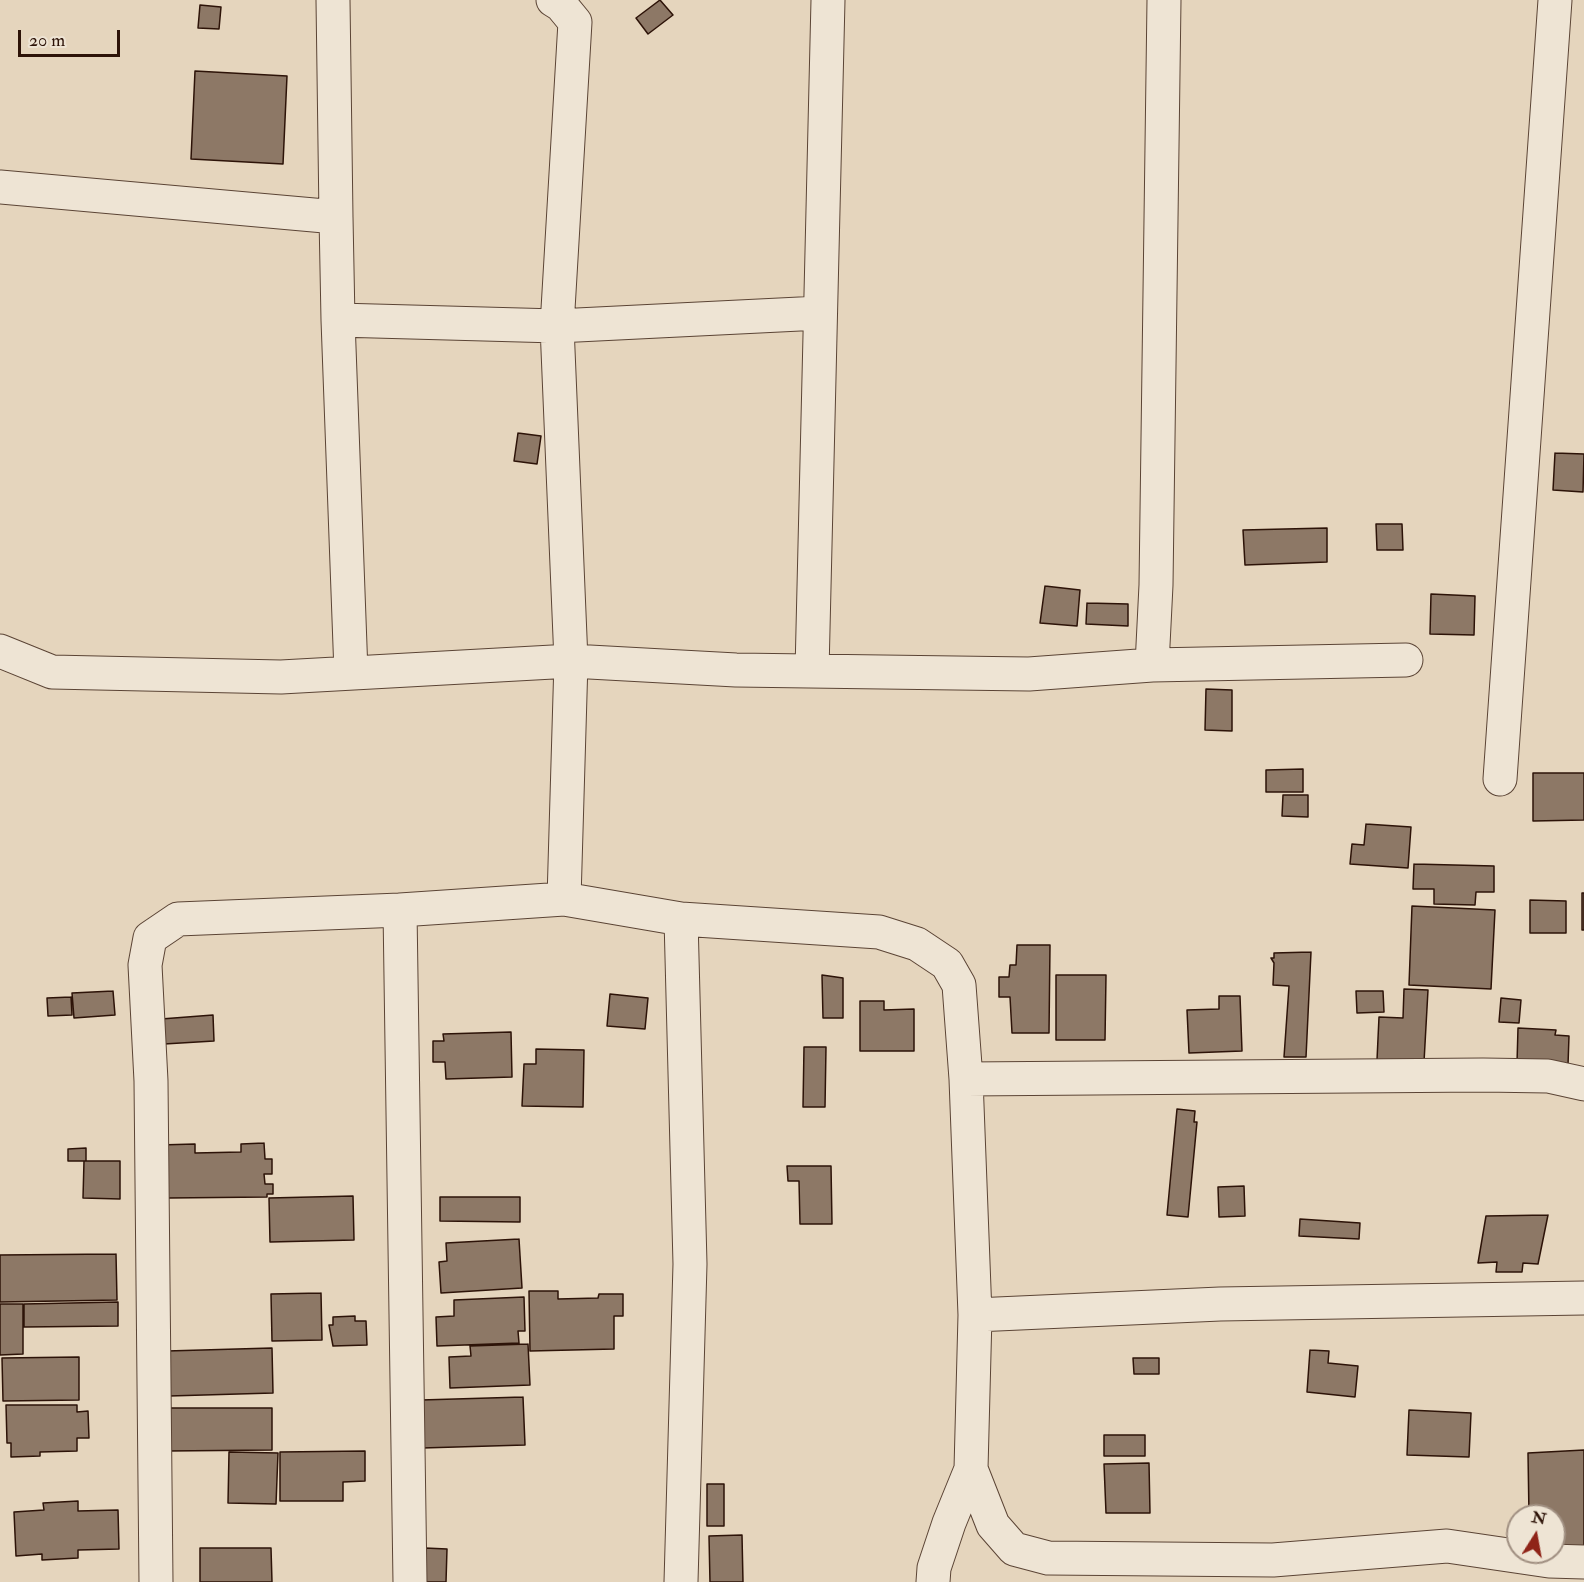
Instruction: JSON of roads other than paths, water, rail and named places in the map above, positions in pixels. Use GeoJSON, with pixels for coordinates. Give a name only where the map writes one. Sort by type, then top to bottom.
{"type":"FeatureCollection","features":[{"type":"Feature","properties":{"kind":"street"},"geometry":{"type":"LineString","coordinates":[[333,0],[338,320],[351,673]]}},
{"type":"Feature","properties":{"kind":"street"},"geometry":{"type":"LineString","coordinates":[[553,0],[561,5],[575,22],[557,326],[571,661],[564,899]]}},
{"type":"Feature","properties":{"kind":"street"},"geometry":{"type":"LineString","coordinates":[[812,671],[828,0]]}},
{"type":"Feature","properties":{"kind":"street"},"geometry":{"type":"LineString","coordinates":[[1152,664],[1156,585],[1164,0]]}},
{"type":"Feature","properties":{"kind":"street"},"geometry":{"type":"LineString","coordinates":[[1500,780],[1555,0]]}},
{"type":"Feature","properties":{"kind":"street"},"geometry":{"type":"LineString","coordinates":[[0,187],[336,217]]}},
{"type":"Feature","properties":{"kind":"street"},"geometry":{"type":"LineString","coordinates":[[338,320],[557,326],[820,313]]}},
{"type":"Feature","properties":{"kind":"street"},"geometry":{"type":"LineString","coordinates":[[0,651],[52,672],[281,677],[571,661],[736,670],[1029,674],[1152,664],[1406,660]]}},
{"type":"Feature","properties":{"kind":"street"},"geometry":{"type":"LineString","coordinates":[[156,1582],[151,1081],[145,965],[150,938],[178,919],[400,910],[564,899],[681,919],[879,932],[917,944],[947,964],[959,985],[966,1079],[975,1315],[971,1469],[949,1523],[934,1568],[933,1582]]}},
{"type":"Feature","properties":{"kind":"street"},"geometry":{"type":"LineString","coordinates":[[400,910],[410,1582]]}},
{"type":"Feature","properties":{"kind":"street"},"geometry":{"type":"LineString","coordinates":[[681,919],[690,1264],[681,1582]]}},
{"type":"Feature","properties":{"kind":"street"},"geometry":{"type":"LineString","coordinates":[[966,1079],[1483,1075],[1548,1076],[1584,1084]]}},
{"type":"Feature","properties":{"kind":"street"},"geometry":{"type":"LineString","coordinates":[[975,1315],[1221,1304],[1584,1298]]}},
{"type":"Feature","properties":{"kind":"street"},"geometry":{"type":"LineString","coordinates":[[971,1469],[993,1525],[1014,1549],[1048,1558],[1273,1560],[1447,1546],[1549,1572],[1584,1562]]}}]}
